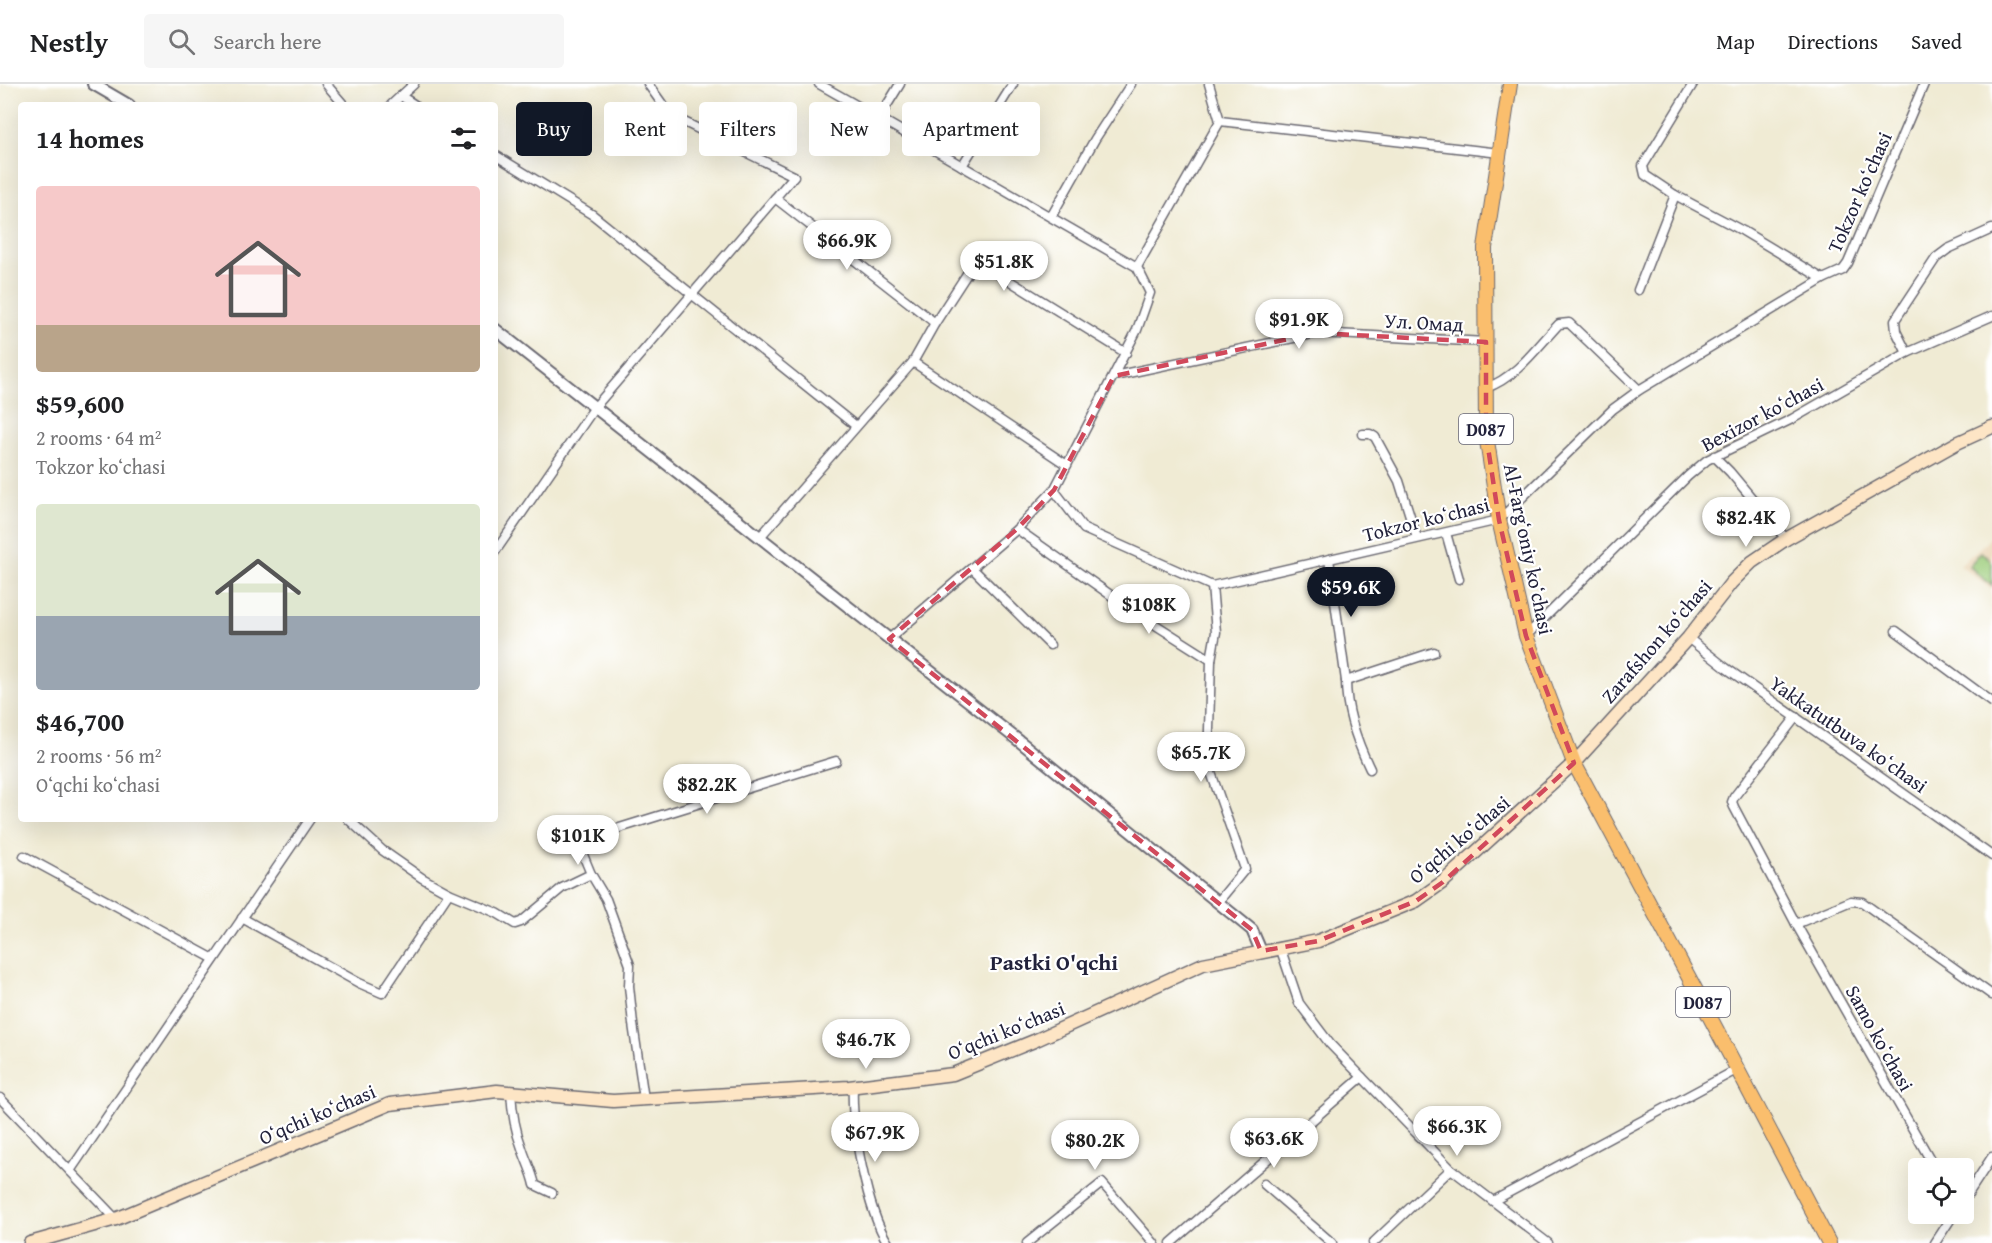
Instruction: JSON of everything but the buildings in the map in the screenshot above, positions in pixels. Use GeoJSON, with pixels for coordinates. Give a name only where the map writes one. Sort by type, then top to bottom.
{"type":"FeatureCollection","features":[{"type":"Feature","properties":{"kind":"main road","name":"Al-Fargʻoniy koʻchasi"},"geometry":{"type":"LineString","coordinates":[[1510,84],[1485,248],[1486,434],[1499,520],[1526,636],[1574,764]]}},
{"type":"Feature","properties":{"kind":"main road","name":"Zarafshon koʻchasi"},"geometry":{"type":"LineString","coordinates":[[1574,764],[1688,638],[1731,583],[1752,562],[1786,538],[1957,442],[1992,426]]}},
{"type":"Feature","properties":{"kind":"main road","name":"Oʻqchi koʻchasi"},"geometry":{"type":"LineString","coordinates":[[30,1243],[116,1219],[390,1104],[497,1091],[613,1101],[852,1087],[953,1074],[1045,1036],[1203,964],[1318,940],[1416,901],[1443,882],[1574,764]]}},
{"type":"Feature","properties":{"kind":"main road","name":"D087"},"geometry":{"type":"LineString","coordinates":[[1574,764],[1738,1069],[1825,1242]]}},
{"type":"Feature","properties":{"kind":"street"},"geometry":{"type":"LineString","coordinates":[[93,84],[124,102]]}},
{"type":"Feature","properties":{"kind":"street"},"geometry":{"type":"LineString","coordinates":[[326,84],[341,102]]}},
{"type":"Feature","properties":{"kind":"street"},"geometry":{"type":"LineString","coordinates":[[394,102],[414,84]]}},
{"type":"Feature","properties":{"kind":"street"},"geometry":{"type":"LineString","coordinates":[[498,548],[595,407],[794,176],[670,115],[648,84]]}},
{"type":"Feature","properties":{"kind":"street"},"geometry":{"type":"LineString","coordinates":[[819,84],[851,102]]}},
{"type":"Feature","properties":{"kind":"street"},"geometry":{"type":"LineString","coordinates":[[889,102],[900,84]]}},
{"type":"Feature","properties":{"kind":"street"},"geometry":{"type":"LineString","coordinates":[[962,166],[1013,84]]}},
{"type":"Feature","properties":{"kind":"street"},"geometry":{"type":"LineString","coordinates":[[1050,217],[1095,139],[1131,84]]}},
{"type":"Feature","properties":{"kind":"street"},"geometry":{"type":"LineString","coordinates":[[1137,267],[1220,121],[1209,84]]}},
{"type":"Feature","properties":{"kind":"street"},"geometry":{"type":"LineString","coordinates":[[1692,84],[1643,166],[1644,175],[1823,279]]}},
{"type":"Feature","properties":{"kind":"street","name":"Tokzor koʻchasi"},"geometry":{"type":"LineString","coordinates":[[1212,586],[1499,520],[1613,409],[1639,390],[1823,279],[1843,270],[1924,84]]}},
{"type":"Feature","properties":{"kind":"street"},"geometry":{"type":"LineString","coordinates":[[401,96],[410,102]]}},
{"type":"Feature","properties":{"kind":"street"},"geometry":{"type":"LineString","coordinates":[[1220,121],[1500,153]]}},
{"type":"Feature","properties":{"kind":"street"},"geometry":{"type":"LineString","coordinates":[[889,639],[1017,529],[1054,490],[1126,353],[1150,293],[1137,267],[890,124]]}},
{"type":"Feature","properties":{"kind":"street"},"geometry":{"type":"LineString","coordinates":[[498,156],[593,215],[856,426]]}},
{"type":"Feature","properties":{"kind":"street"},"geometry":{"type":"LineString","coordinates":[[1638,290],[1675,195]]}},
{"type":"Feature","properties":{"kind":"street"},"geometry":{"type":"LineString","coordinates":[[775,198],[935,323]]}},
{"type":"Feature","properties":{"kind":"street"},"geometry":{"type":"LineString","coordinates":[[1907,353],[1896,331],[1895,320],[1936,258],[1948,249],[1992,229]]}},
{"type":"Feature","properties":{"kind":"street"},"geometry":{"type":"LineString","coordinates":[[760,537],[913,362],[976,260],[1126,353]]}},
{"type":"Feature","properties":{"kind":"street","name":"Bexizor koʻchasi"},"geometry":{"type":"LineString","coordinates":[[1526,636],[1688,476],[1714,456],[1792,419],[1907,353],[1992,316]]}},
{"type":"Feature","properties":{"kind":"street"},"geometry":{"type":"LineString","coordinates":[[1486,388],[1501,383],[1515,372],[1559,324],[1565,322],[1569,323],[1639,390]]}},
{"type":"Feature","properties":{"kind":"street"},"geometry":{"type":"LineString","coordinates":[[498,331],[1218,902],[1252,930],[1261,951]]}},
{"type":"Feature","properties":{"kind":"street","name":"Ул. Омад"},"geometry":{"type":"LineString","coordinates":[[1114,376],[1317,333],[1486,342]]}},
{"type":"Feature","properties":{"kind":"street"},"geometry":{"type":"LineString","coordinates":[[913,362],[1067,465]]}},
{"type":"Feature","properties":{"kind":"street"},"geometry":{"type":"LineString","coordinates":[[1363,434],[1370,434],[1375,438],[1399,480],[1417,538]]}},
{"type":"Feature","properties":{"kind":"street"},"geometry":{"type":"LineString","coordinates":[[1714,456],[1786,538]]}},
{"type":"Feature","properties":{"kind":"street"},"geometry":{"type":"LineString","coordinates":[[1054,490],[1084,529],[1212,586],[1216,632],[1210,660],[1208,764],[1245,868],[1218,902]]}},
{"type":"Feature","properties":{"kind":"street"},"geometry":{"type":"LineString","coordinates":[[1017,529],[1129,608],[1210,660]]}},
{"type":"Feature","properties":{"kind":"street"},"geometry":{"type":"LineString","coordinates":[[1446,533],[1459,579]]}},
{"type":"Feature","properties":{"kind":"street"},"geometry":{"type":"LineString","coordinates":[[1329,559],[1346,692],[1356,735],[1370,769]]}},
{"type":"Feature","properties":{"kind":"street"},"geometry":{"type":"LineString","coordinates":[[972,568],[1050,645]]}},
{"type":"Feature","properties":{"kind":"street"},"geometry":{"type":"LineString","coordinates":[[1896,631],[1992,702]]}},
{"type":"Feature","properties":{"kind":"street","name":"Yakkatutbuva koʻchasi"},"geometry":{"type":"LineString","coordinates":[[1688,638],[1992,856]]}},
{"type":"Feature","properties":{"kind":"street"},"geometry":{"type":"LineString","coordinates":[[1346,681],[1434,652]]}},
{"type":"Feature","properties":{"kind":"street","name":"Samo koʻchasi"},"geometry":{"type":"LineString","coordinates":[[1796,717],[1732,802],[1796,924],[1929,1158]]}},
{"type":"Feature","properties":{"kind":"street"},"geometry":{"type":"LineString","coordinates":[[644,1099],[629,986],[630,965],[606,900],[591,874],[579,845],[584,839],[836,761]]}},
{"type":"Feature","properties":{"kind":"street"},"geometry":{"type":"LineString","coordinates":[[70,1171],[308,822]]}},
{"type":"Feature","properties":{"kind":"street"},"geometry":{"type":"LineString","coordinates":[[351,822],[382,850],[448,893],[497,913],[515,924],[521,922],[562,888],[591,874]]}},
{"type":"Feature","properties":{"kind":"street"},"geometry":{"type":"LineString","coordinates":[[24,856],[214,959]]}},
{"type":"Feature","properties":{"kind":"street"},"geometry":{"type":"LineString","coordinates":[[242,918],[358,983],[382,993],[448,893]]}},
{"type":"Feature","properties":{"kind":"street"},"geometry":{"type":"LineString","coordinates":[[1796,924],[1851,901],[1863,902],[1992,995]]}},
{"type":"Feature","properties":{"kind":"street"},"geometry":{"type":"LineString","coordinates":[[1280,947],[1299,1003],[1330,1044],[1451,1169],[1548,1243]]}},
{"type":"Feature","properties":{"kind":"street"},"geometry":{"type":"LineString","coordinates":[[1493,1201],[1738,1069]]}},
{"type":"Feature","properties":{"kind":"street"},"geometry":{"type":"LineString","coordinates":[[1171,1243],[1362,1077]]}},
{"type":"Feature","properties":{"kind":"street"},"geometry":{"type":"LineString","coordinates":[[852,1087],[857,1147],[874,1212],[888,1243]]}},
{"type":"Feature","properties":{"kind":"street"},"geometry":{"type":"LineString","coordinates":[[511,1092],[516,1130],[531,1167],[535,1185],[552,1193]]}},
{"type":"Feature","properties":{"kind":"street"},"geometry":{"type":"LineString","coordinates":[[0,1098],[116,1219]]}},
{"type":"Feature","properties":{"kind":"street"},"geometry":{"type":"LineString","coordinates":[[1974,1185],[1992,1157]]}},
{"type":"Feature","properties":{"kind":"street"},"geometry":{"type":"LineString","coordinates":[[1373,1243],[1451,1169]]}},
{"type":"Feature","properties":{"kind":"street"},"geometry":{"type":"LineString","coordinates":[[1027,1243],[1102,1183],[1154,1243]]}},
{"type":"Feature","properties":{"kind":"street"},"geometry":{"type":"LineString","coordinates":[[1264,1184],[1332,1243]]}},
{"type":"Feature","properties":{"kind":"street"},"geometry":{"type":"LineString","coordinates":[[1935,1243],[1947,1224]]}},
{"type":"Feature","properties":{"kind":"highlighted area"},"geometry":{"type":"Polygon","coordinates":[[[1317,333],[1486,342],[1486,434],[1499,520],[1526,636],[1574,763],[1443,882],[1416,901],[1318,941],[1261,951],[1252,930],[889,639],[1017,529],[1054,490],[1114,376],[1317,333]]]}},
{"type":"Feature","properties":{"kind":"shaded area"},"geometry":{"type":"Polygon","coordinates":[[[1992,537],[1992,590],[1960,565],[1992,537]]]}},
{"type":"Feature","properties":{"kind":"green space"},"geometry":{"type":"Polygon","coordinates":[[[1981,552],[1992,562],[1992,586],[1969,566],[1981,552]]]}},
{"type":"Feature","properties":{"kind":"district","name":"Pastki O'qchi"},"geometry":{"type":"Point","coordinates":[1054,962]}}]}
